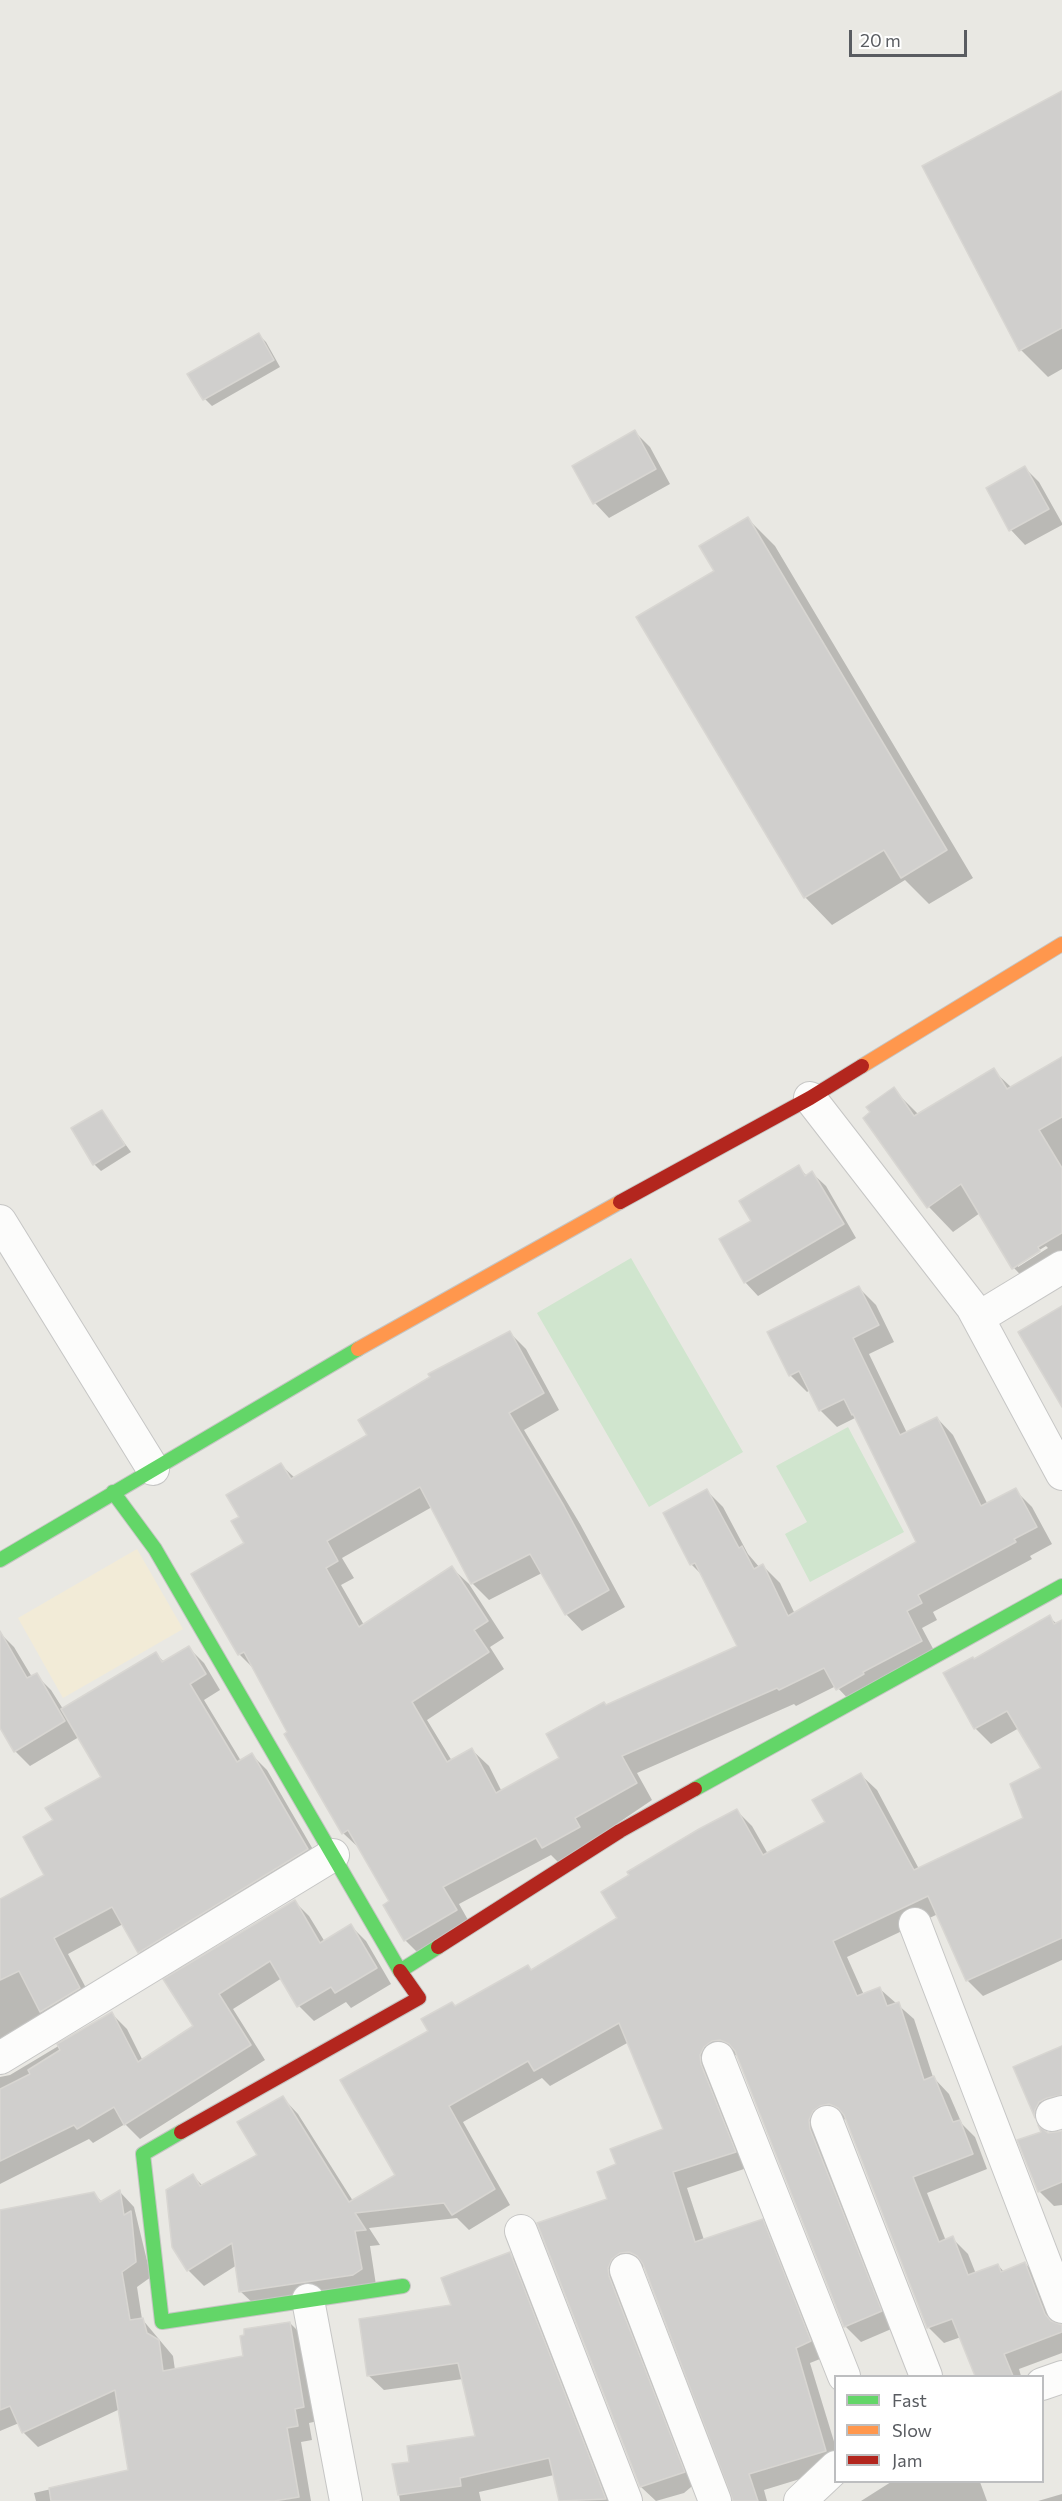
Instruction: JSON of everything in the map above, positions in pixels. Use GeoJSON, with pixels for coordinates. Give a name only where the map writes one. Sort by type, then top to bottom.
{"type":"FeatureCollection","features":[{"type":"Feature","properties":{"kind":"street"},"geometry":{"type":"LineString","coordinates":[[0,1560],[113,1492],[548,1241],[810,1098],[1062,944]]}},
{"type":"Feature","properties":{"kind":"street"},"geometry":{"type":"LineString","coordinates":[[810,1098],[972,1307],[1062,1474]]}},
{"type":"Feature","properties":{"kind":"street"},"geometry":{"type":"LineString","coordinates":[[0,1221],[153,1469]]}},
{"type":"Feature","properties":{"kind":"street"},"geometry":{"type":"LineString","coordinates":[[978,1318],[1062,1267]]}},
{"type":"Feature","properties":{"kind":"street"},"geometry":{"type":"LineString","coordinates":[[113,1492],[155,1549],[400,1971],[419,1998],[143,2154],[162,2322],[403,2286]]}},
{"type":"Feature","properties":{"kind":"street"},"geometry":{"type":"LineString","coordinates":[[400,1971],[620,1831],[1062,1586]]}},
{"type":"Feature","properties":{"kind":"street"},"geometry":{"type":"LineString","coordinates":[[0,2058],[333,1855]]}},
{"type":"Feature","properties":{"kind":"street"},"geometry":{"type":"LineString","coordinates":[[915,1924],[1062,2307]]}},
{"type":"Feature","properties":{"kind":"street"},"geometry":{"type":"LineString","coordinates":[[718,2058],[844,2375]]}},
{"type":"Feature","properties":{"kind":"street"},"geometry":{"type":"LineString","coordinates":[[827,2122],[926,2375]]}},
{"type":"Feature","properties":{"kind":"street"},"geometry":{"type":"LineString","coordinates":[[520,2231],[626,2501]]}},
{"type":"Feature","properties":{"kind":"street"},"geometry":{"type":"LineString","coordinates":[[626,2270],[715,2501]]}},
{"type":"Feature","properties":{"kind":"street"},"geometry":{"type":"LineString","coordinates":[[308,2300],[346,2501]]}},
{"type":"Feature","properties":{"kind":"street"},"geometry":{"type":"LineString","coordinates":[[1044,2383],[1062,2377]]}},
{"type":"Feature","properties":{"kind":"street"},"geometry":{"type":"LineString","coordinates":[[800,2501],[834,2469]]}},
{"type":"Feature","properties":{"kind":"green space"},"geometry":{"type":"Polygon","coordinates":[[[631,1258],[743,1452],[649,1507],[537,1313],[631,1258]]]}},
{"type":"Feature","properties":{"kind":"green space"},"geometry":{"type":"Polygon","coordinates":[[[848,1427],[904,1532],[810,1582],[785,1534],[807,1522],[776,1466],[848,1427]]]}},
{"type":"Feature","properties":{"kind":"sand"},"geometry":{"type":"Polygon","coordinates":[[[137,1549],[183,1629],[63,1698],[18,1618],[137,1549]]]}},
{"type":"Feature","properties":{"kind":"building"},"geometry":{"type":"Polygon","coordinates":[[[1062,91],[1062,328],[1019,351],[922,166],[1062,91]]]}},
{"type":"Feature","properties":{"kind":"building"},"geometry":{"type":"Polygon","coordinates":[[[259,333],[274,360],[203,400],[187,374],[259,333]]]}},
{"type":"Feature","properties":{"kind":"building"},"geometry":{"type":"Polygon","coordinates":[[[635,430],[656,469],[593,504],[572,466],[635,430]]]}},
{"type":"Feature","properties":{"kind":"building"},"geometry":{"type":"Polygon","coordinates":[[[1025,466],[1049,509],[1009,531],[986,488],[1025,466]]]}},
{"type":"Feature","properties":{"kind":"building"},"geometry":{"type":"Polygon","coordinates":[[[748,517],[947,850],[901,878],[884,850],[804,898],[636,617],[714,571],[699,546],[748,517]]]}},
{"type":"Feature","properties":{"kind":"building"},"geometry":{"type":"Polygon","coordinates":[[[1062,1057],[1062,1117],[1039,1130],[1062,1168],[1062,1233],[1038,1247],[1040,1251],[1012,1269],[961,1184],[927,1208],[863,1118],[870,1112],[866,1107],[894,1087],[914,1116],[994,1068],[1007,1089],[1062,1057]]]}},
{"type":"Feature","properties":{"kind":"building"},"geometry":{"type":"Polygon","coordinates":[[[102,1110],[125,1145],[93,1165],[71,1128],[102,1110]]]}},
{"type":"Feature","properties":{"kind":"building"},"geometry":{"type":"Polygon","coordinates":[[[799,1165],[805,1176],[812,1171],[844,1224],[744,1283],[719,1239],[751,1221],[739,1201],[799,1165]]]}},
{"type":"Feature","properties":{"kind":"building"},"geometry":{"type":"Polygon","coordinates":[[[859,1286],[879,1325],[853,1338],[900,1435],[937,1417],[981,1506],[1016,1488],[1037,1527],[1014,1539],[1016,1542],[918,1595],[922,1603],[907,1611],[922,1641],[863,1672],[864,1674],[836,1690],[824,1668],[779,1690],[777,1688],[622,1756],[637,1783],[575,1818],[580,1827],[542,1848],[536,1838],[443,1887],[457,1910],[404,1941],[383,1905],[389,1901],[348,1830],[342,1834],[284,1734],[287,1732],[244,1652],[238,1655],[191,1574],[244,1543],[231,1521],[239,1517],[226,1495],[281,1463],[291,1479],[367,1435],[358,1420],[430,1377],[428,1374],[510,1331],[544,1393],[509,1413],[564,1506],[609,1590],[565,1615],[530,1554],[471,1584],[420,1487],[327,1541],[338,1561],[326,1568],[359,1627],[452,1566],[488,1621],[474,1630],[489,1652],[412,1702],[447,1762],[472,1748],[496,1793],[559,1758],[546,1734],[604,1702],[606,1705],[737,1646],[695,1563],[690,1565],[663,1513],[707,1489],[739,1548],[742,1546],[754,1569],[763,1564],[788,1616],[916,1542],[844,1399],[819,1411],[799,1371],[789,1376],[767,1332],[859,1286]]]}},
{"type":"Feature","properties":{"kind":"building"},"geometry":{"type":"Polygon","coordinates":[[[1062,1306],[1062,1407],[1018,1332],[1062,1306]]]}},
{"type":"Feature","properties":{"kind":"building"},"geometry":{"type":"Polygon","coordinates":[[[1050,1615],[1054,1624],[1062,1620],[1062,1938],[966,1981],[928,1896],[833,1941],[857,1996],[880,1987],[887,2006],[899,2002],[924,2080],[934,2076],[953,2122],[960,2120],[973,2154],[913,2177],[939,2242],[953,2236],[968,2275],[998,2264],[1001,2272],[1025,2262],[1045,2314],[1051,2321],[1062,2325],[1062,2332],[1004,2354],[1013,2375],[975,2375],[952,2319],[927,2328],[844,2115],[838,2108],[829,2104],[813,2111],[809,2120],[810,2129],[882,2311],[844,2327],[735,2051],[729,2044],[720,2040],[712,2041],[704,2047],[700,2055],[701,2064],[736,2152],[673,2172],[695,2242],[763,2219],[811,2341],[796,2348],[826,2451],[749,2474],[758,2501],[733,2501],[643,2264],[637,2256],[629,2252],[620,2253],[612,2259],[608,2268],[609,2276],[685,2472],[640,2487],[537,2223],[607,2199],[597,2172],[616,2164],[610,2149],[663,2129],[619,2023],[534,2071],[528,2061],[449,2106],[495,2189],[452,2215],[444,2203],[355,2213],[366,2230],[355,2231],[362,2269],[353,2275],[239,2292],[232,2243],[187,2271],[172,2247],[166,2190],[193,2174],[200,2186],[257,2155],[237,2122],[283,2096],[349,2202],[395,2175],[340,2080],[428,2031],[421,2019],[452,2002],[455,2006],[528,1965],[531,1970],[617,1918],[601,1892],[629,1875],[627,1872],[699,1829],[737,1809],[763,1855],[825,1822],[812,1800],[861,1773],[914,1870],[1023,1818],[1010,1784],[1041,1768],[1007,1711],[974,1729],[943,1673],[973,1657],[974,1659],[1050,1615]]]}},
{"type":"Feature","properties":{"kind":"building"},"geometry":{"type":"Polygon","coordinates":[[[0,1631],[27,1678],[37,1673],[65,1721],[14,1752],[0,1728],[0,1631]]]}},
{"type":"Feature","properties":{"kind":"building"},"geometry":{"type":"Polygon","coordinates":[[[189,1646],[206,1674],[190,1684],[237,1762],[252,1753],[308,1849],[138,1953],[112,1907],[54,1938],[80,1988],[40,2012],[19,1971],[0,1980],[0,1899],[44,1875],[23,1837],[53,1820],[45,1808],[101,1777],[61,1709],[156,1652],[162,1662],[189,1646]]]}},
{"type":"Feature","properties":{"kind":"building"},"geometry":{"type":"Polygon","coordinates":[[[295,1900],[320,1943],[351,1924],[377,1968],[335,1993],[331,1987],[297,2007],[270,1961],[219,1994],[251,2045],[124,2125],[114,2107],[77,2129],[74,2125],[0,2161],[0,2089],[30,2074],[28,2070],[60,2050],[57,2044],[112,2012],[138,2062],[193,2026],[163,1979],[295,1900]]]}},
{"type":"Feature","properties":{"kind":"building"},"geometry":{"type":"Polygon","coordinates":[[[1062,2046],[1062,2095],[1039,2102],[1035,2110],[1035,2118],[1013,2067],[1062,2046]]]}},
{"type":"Feature","properties":{"kind":"building"},"geometry":{"type":"Polygon","coordinates":[[[1038,2125],[1048,2133],[1062,2131],[1062,2182],[1038,2192],[1017,2140],[1041,2132],[1038,2125]]]}},
{"type":"Feature","properties":{"kind":"building"},"geometry":{"type":"Polygon","coordinates":[[[120,2190],[124,2215],[131,2211],[136,2262],[122,2272],[130,2320],[143,2318],[147,2333],[159,2340],[163,2371],[243,2356],[240,2336],[244,2335],[244,2329],[290,2322],[304,2407],[295,2409],[298,2426],[287,2428],[299,2497],[274,2501],[51,2501],[49,2488],[128,2470],[115,2390],[22,2433],[10,2406],[0,2410],[0,2210],[94,2192],[100,2202],[120,2190]]]}},
{"type":"Feature","properties":{"kind":"building"},"geometry":{"type":"Polygon","coordinates":[[[510,2252],[606,2499],[559,2501],[549,2458],[460,2478],[461,2486],[398,2495],[392,2464],[409,2462],[407,2446],[475,2436],[458,2363],[367,2376],[359,2319],[451,2305],[441,2278],[510,2252]]]}},
{"type":"Feature","properties":{"kind":"traffic: fast"},"geometry":{"type":"LineString","coordinates":[[0,1560],[358,1349]]}},
{"type":"Feature","properties":{"kind":"traffic: fast"},"geometry":{"type":"LineString","coordinates":[[113,1492],[155,1549],[400,1971],[438,1947]]}},
{"type":"Feature","properties":{"kind":"traffic: fast"},"geometry":{"type":"LineString","coordinates":[[695,1789],[1062,1586]]}},
{"type":"Feature","properties":{"kind":"traffic: fast"},"geometry":{"type":"LineString","coordinates":[[181,2132],[143,2154],[162,2322],[403,2286]]}},
{"type":"Feature","properties":{"kind":"traffic: slow"},"geometry":{"type":"LineString","coordinates":[[862,1066],[1062,944]]}},
{"type":"Feature","properties":{"kind":"traffic: slow"},"geometry":{"type":"LineString","coordinates":[[358,1349],[620,1202]]}},
{"type":"Feature","properties":{"kind":"traffic: jam"},"geometry":{"type":"LineString","coordinates":[[620,1202],[810,1098],[862,1066]]}},
{"type":"Feature","properties":{"kind":"traffic: jam"},"geometry":{"type":"LineString","coordinates":[[438,1947],[620,1831],[695,1789]]}},
{"type":"Feature","properties":{"kind":"traffic: jam"},"geometry":{"type":"LineString","coordinates":[[181,2132],[419,1998],[400,1971]]}}]}
